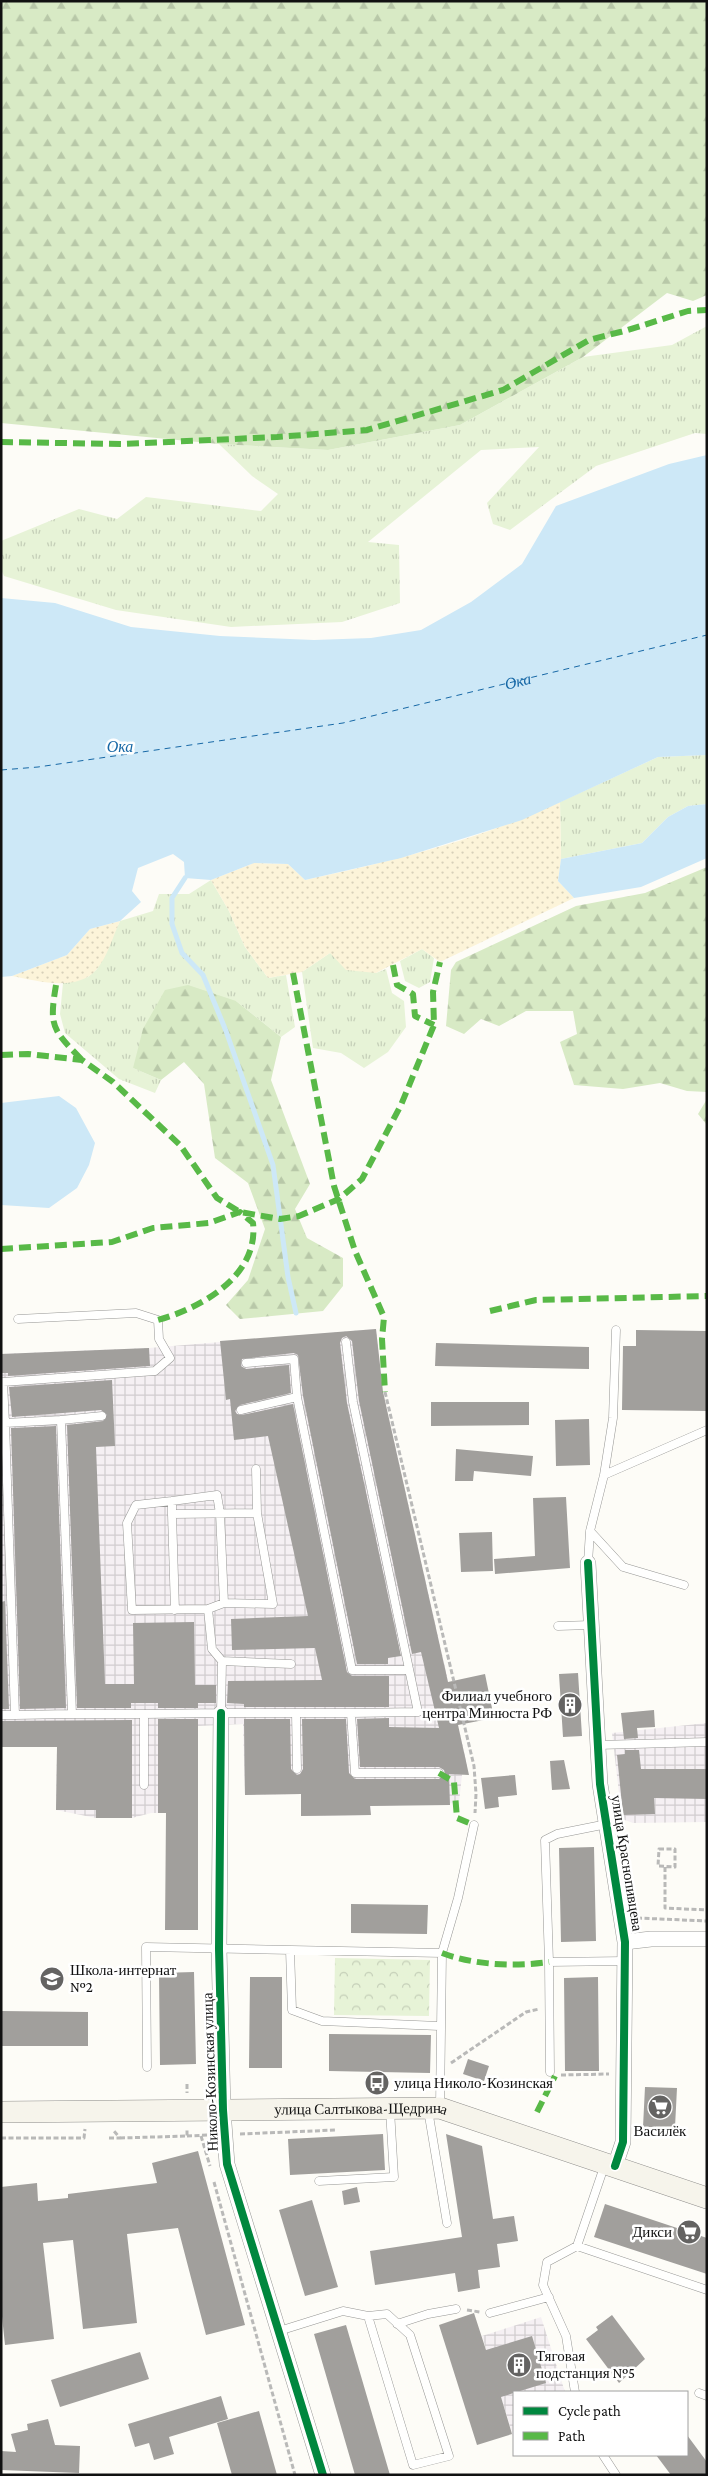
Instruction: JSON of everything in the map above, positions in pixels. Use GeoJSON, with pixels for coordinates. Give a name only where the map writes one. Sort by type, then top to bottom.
{"type":"FeatureCollection","features":[{"type":"Feature","properties":{"kind":"main road","name":"улица Салтыкова-Щедрина"},"geometry":{"type":"LineString","coordinates":[[1,2112],[434,2108],[707,2198]]}},
{"type":"Feature","properties":{"kind":"street","name":"улица Краснопивцева"},"geometry":{"type":"LineString","coordinates":[[588,1563],[600,1784],[625,1942],[623,2142],[610,2165]]}},
{"type":"Feature","properties":{"kind":"street","name":"Николо-Козинская улица"},"geometry":{"type":"LineString","coordinates":[[221,1713],[219,1949],[223,2110],[228,2164],[323,2475]]}},
{"type":"Feature","properties":{"kind":"street"},"geometry":{"type":"LineString","coordinates":[[625,1942],[651,1939],[707,1939]]}},
{"type":"Feature","properties":{"kind":"lane"},"geometry":{"type":"LineString","coordinates":[[14,1715],[2,1382],[121,1375],[155,1371],[170,1358],[159,1339],[158,1320],[136,1313],[18,1319]]}},
{"type":"Feature","properties":{"kind":"lane"},"geometry":{"type":"LineString","coordinates":[[588,1563],[590,1531],[604,1475],[613,1418],[616,1330]]}},
{"type":"Feature","properties":{"kind":"lane"},"geometry":{"type":"LineString","coordinates":[[1,1715],[418,1712],[353,1402],[346,1342]]}},
{"type":"Feature","properties":{"kind":"lane"},"geometry":{"type":"LineString","coordinates":[[246,1364],[294,1359],[297,1397],[352,1670],[409,1670]]}},
{"type":"Feature","properties":{"kind":"lane"},"geometry":{"type":"LineString","coordinates":[[241,1410],[297,1397]]}},
{"type":"Feature","properties":{"kind":"lane"},"geometry":{"type":"LineString","coordinates":[[3,1423],[102,1416]]}},
{"type":"Feature","properties":{"kind":"lane"},"geometry":{"type":"LineString","coordinates":[[61,1420],[72,1714]]}},
{"type":"Feature","properties":{"kind":"lane"},"geometry":{"type":"LineString","coordinates":[[604,1475],[707,1430]]}},
{"type":"Feature","properties":{"kind":"lane"},"geometry":{"type":"LineString","coordinates":[[224,1603],[220,1513],[217,1495],[136,1504],[126,1523],[132,1610],[208,1610],[224,1603],[273,1604],[257,1513],[256,1469]]}},
{"type":"Feature","properties":{"kind":"lane"},"geometry":{"type":"LineString","coordinates":[[172,1500],[175,1610]]}},
{"type":"Feature","properties":{"kind":"lane"},"geometry":{"type":"LineString","coordinates":[[172,1514],[257,1513]]}},
{"type":"Feature","properties":{"kind":"lane"},"geometry":{"type":"LineString","coordinates":[[590,1531],[623,1567],[684,1585]]}},
{"type":"Feature","properties":{"kind":"lane"},"geometry":{"type":"LineString","coordinates":[[208,1610],[212,1649],[222,1661],[221,1713]]}},
{"type":"Feature","properties":{"kind":"lane"},"geometry":{"type":"LineString","coordinates":[[558,1626],[591,1625]]}},
{"type":"Feature","properties":{"kind":"lane"},"geometry":{"type":"LineString","coordinates":[[222,1661],[292,1664]]}},
{"type":"Feature","properties":{"kind":"lane"},"geometry":{"type":"LineString","coordinates":[[296,1713],[297,1769]]}},
{"type":"Feature","properties":{"kind":"lane"},"geometry":{"type":"LineString","coordinates":[[351,1713],[355,1773],[439,1773]]}},
{"type":"Feature","properties":{"kind":"lane"},"geometry":{"type":"LineString","coordinates":[[144,1714],[144,1786]]}},
{"type":"Feature","properties":{"kind":"lane"},"geometry":{"type":"LineString","coordinates":[[598,1744],[707,1742]]}},
{"type":"Feature","properties":{"kind":"lane"},"geometry":{"type":"LineString","coordinates":[[550,2072],[545,1840],[557,1834],[606,1824]]}},
{"type":"Feature","properties":{"kind":"lane"},"geometry":{"type":"LineString","coordinates":[[447,2223],[434,2108],[440,2071],[442,1953],[458,1898],[474,1825]]}},
{"type":"Feature","properties":{"kind":"lane"},"geometry":{"type":"LineString","coordinates":[[147,2068],[146,1947],[442,1953]]}},
{"type":"Feature","properties":{"kind":"lane"},"geometry":{"type":"LineString","coordinates":[[290,1950],[292,2010],[322,2021],[440,2026]]}},
{"type":"Feature","properties":{"kind":"lane"},"geometry":{"type":"LineString","coordinates":[[549,1962],[625,1961]]}},
{"type":"Feature","properties":{"kind":"lane"},"geometry":{"type":"LineString","coordinates":[[319,2181],[394,2177],[390,2108]]}},
{"type":"Feature","properties":{"kind":"lane"},"geometry":{"type":"LineString","coordinates":[[575,2391],[566,2336],[543,2285],[547,2262],[577,2246],[610,2165]]}},
{"type":"Feature","properties":{"kind":"lane"},"geometry":{"type":"LineString","coordinates":[[577,2246],[707,2290]]}},
{"type":"Feature","properties":{"kind":"lane"},"geometry":{"type":"LineString","coordinates":[[490,2313],[549,2298]]}},
{"type":"Feature","properties":{"kind":"lane"},"geometry":{"type":"LineString","coordinates":[[397,2324],[428,2314],[456,2309]]}},
{"type":"Feature","properties":{"kind":"lane"},"geometry":{"type":"LineString","coordinates":[[279,2331],[343,2311],[368,2316],[387,2314],[410,2335],[449,2456],[413,2465],[368,2316]]}},
{"type":"Feature","properties":{"kind":"lane"},"geometry":{"type":"LineString","coordinates":[[604,2456],[616,2475]]}},
{"type":"Feature","properties":{"kind":"path"},"geometry":{"type":"LineString","coordinates":[[385,1392],[474,1766],[476,1794],[474,1825]]}},
{"type":"Feature","properties":{"kind":"path"},"geometry":{"type":"LineString","coordinates":[[659,1849],[675,1849],[675,1867],[665,1867],[658,1866],[659,1849]]}},
{"type":"Feature","properties":{"kind":"path"},"geometry":{"type":"LineString","coordinates":[[665,1867],[665,1908],[707,1910]]}},
{"type":"Feature","properties":{"kind":"path"},"geometry":{"type":"LineString","coordinates":[[622,1919],[645,1917],[707,1921]]}},
{"type":"Feature","properties":{"kind":"path"},"geometry":{"type":"LineString","coordinates":[[440,2071],[526,2012],[549,2006]]}},
{"type":"Feature","properties":{"kind":"path"},"geometry":{"type":"LineString","coordinates":[[550,2072],[555,2076],[625,2074]]}},
{"type":"Feature","properties":{"kind":"path"},"geometry":{"type":"LineString","coordinates":[[109,2138],[120,2138],[111,2127]]}},
{"type":"Feature","properties":{"kind":"path"},"geometry":{"type":"LineString","coordinates":[[1,2138],[86,2138],[85,2128],[94,2128]]}},
{"type":"Feature","properties":{"kind":"path"},"geometry":{"type":"LineString","coordinates":[[201,2136],[295,2475]]}},
{"type":"Feature","properties":{"kind":"path"},"geometry":{"type":"LineString","coordinates":[[456,2309],[490,2313]]}},
{"type":"Feature","properties":{"kind":"shaded area"},"geometry":{"type":"Polygon","coordinates":[[[376,1329],[383,1392],[467,1765],[462,1775],[459,1803],[371,1806],[371,1815],[301,1816],[301,1794],[245,1795],[243,1724],[198,1726],[197,1813],[151,1813],[132,1818],[96,1818],[56,1810],[57,1747],[1,1747],[1,1354],[149,1348],[376,1329]]]}},
{"type":"Feature","properties":{"kind":"shaded area"},"geometry":{"type":"Polygon","coordinates":[[[707,1723],[707,1822],[633,1823],[622,1819],[612,1733],[707,1723]]]}},
{"type":"Feature","properties":{"kind":"shaded area"},"geometry":{"type":"Polygon","coordinates":[[[541,2317],[565,2391],[513,2391],[513,2436],[482,2336],[541,2317]]]}},
{"type":"Feature","properties":{"kind":"green space"},"geometry":{"type":"Polygon","coordinates":[[[1,1],[707,1],[707,295],[693,301],[667,293],[583,357],[460,425],[328,450],[219,444],[1,423],[1,1]]]}},
{"type":"Feature","properties":{"kind":"green space"},"geometry":{"type":"Polygon","coordinates":[[[707,326],[707,434],[695,433],[596,466],[510,530],[493,524],[487,503],[539,447],[481,450],[368,542],[399,545],[400,603],[342,622],[231,627],[116,610],[4,576],[1,569],[1,541],[79,509],[117,519],[146,497],[261,511],[278,494],[252,476],[219,444],[328,450],[460,425],[583,357],[672,345],[707,326]]]}},
{"type":"Feature","properties":{"kind":"green space"},"geometry":{"type":"Polygon","coordinates":[[[707,755],[707,804],[688,806],[668,817],[642,843],[561,859],[560,802],[658,757],[707,755]]]}},
{"type":"Feature","properties":{"kind":"green space"},"geometry":{"type":"Polygon","coordinates":[[[707,867],[707,1092],[687,1091],[660,1083],[623,1089],[574,1085],[560,1042],[577,1034],[573,1011],[526,1011],[499,1026],[481,1019],[464,1034],[446,1026],[451,970],[456,962],[576,906],[645,893],[707,867]]]}},
{"type":"Feature","properties":{"kind":"green space"},"geometry":{"type":"Polygon","coordinates":[[[211,880],[229,911],[245,947],[268,978],[286,975],[295,1027],[281,1037],[236,1001],[133,1068],[161,1080],[155,1093],[119,1079],[65,1033],[60,1014],[63,983],[88,977],[97,969],[120,921],[153,911],[159,894],[189,894],[211,880]]]}},
{"type":"Feature","properties":{"kind":"green space"},"geometry":{"type":"Polygon","coordinates":[[[422,949],[434,958],[430,982],[419,988],[405,981],[400,961],[422,949]]]}},
{"type":"Feature","properties":{"kind":"green space"},"geometry":{"type":"Polygon","coordinates":[[[330,953],[376,973],[386,969],[392,993],[404,1001],[406,1027],[388,1052],[364,1068],[341,1053],[313,1048],[302,972],[330,953]]]}},
{"type":"Feature","properties":{"kind":"green space"},"geometry":{"type":"Polygon","coordinates":[[[188,985],[236,1001],[281,1037],[271,1080],[310,1184],[295,1209],[307,1238],[343,1258],[343,1286],[323,1311],[240,1319],[226,1305],[248,1280],[265,1229],[248,1183],[215,1158],[204,1084],[184,1062],[161,1080],[133,1068],[143,1029],[165,990],[188,985]]]}},
{"type":"Feature","properties":{"kind":"green space"},"geometry":{"type":"Polygon","coordinates":[[[707,1099],[707,1125],[698,1114],[707,1099]]]}},
{"type":"Feature","properties":{"kind":"green space"},"geometry":{"type":"Polygon","coordinates":[[[335,1958],[430,1960],[429,2016],[334,2015],[335,1958]]]}},
{"type":"Feature","properties":{"kind":"sand"},"geometry":{"type":"Polygon","coordinates":[[[560,802],[561,859],[558,881],[574,898],[440,962],[422,949],[376,973],[346,970],[330,953],[302,972],[268,978],[245,947],[229,911],[211,880],[254,863],[288,864],[305,880],[338,873],[403,857],[467,838],[498,828],[560,802]]]}},
{"type":"Feature","properties":{"kind":"sand"},"geometry":{"type":"Polygon","coordinates":[[[120,921],[110,947],[96,970],[88,977],[68,983],[56,983],[12,976],[67,955],[90,929],[120,921]]]}},
{"type":"Feature","properties":{"kind":"water","name":"Ока"},"geometry":{"type":"Polygon","coordinates":[[[707,455],[707,755],[658,757],[522,820],[401,858],[305,880],[288,864],[254,863],[211,880],[185,878],[184,862],[173,854],[138,868],[132,891],[141,902],[120,921],[90,929],[67,955],[12,976],[1,977],[1,598],[55,603],[131,627],[220,636],[314,640],[371,638],[421,630],[471,602],[522,564],[556,506],[669,464],[707,455]]]}},
{"type":"Feature","properties":{"kind":"water"},"geometry":{"type":"Polygon","coordinates":[[[707,804],[707,858],[641,887],[574,898],[558,881],[561,859],[642,843],[668,817],[688,806],[707,804]]]}},
{"type":"Feature","properties":{"kind":"water"},"geometry":{"type":"Polygon","coordinates":[[[59,1096],[76,1108],[95,1143],[89,1165],[77,1188],[49,1208],[1,1205],[1,1103],[59,1096]]]}},
{"type":"Feature","properties":{"kind":"building"},"geometry":{"type":"Polygon","coordinates":[[[376,1329],[383,1392],[448,1682],[485,1674],[494,1718],[458,1725],[469,1775],[449,1774],[450,1805],[370,1806],[371,1815],[301,1816],[301,1794],[245,1795],[244,1719],[290,1719],[291,1769],[297,1775],[303,1769],[302,1719],[346,1719],[349,1773],[355,1779],[439,1779],[445,1773],[439,1767],[360,1767],[357,1719],[389,1718],[389,1727],[439,1728],[421,1652],[412,1654],[359,1401],[352,1341],[346,1336],[342,1338],[340,1343],[347,1403],[401,1656],[388,1658],[388,1664],[357,1664],[303,1396],[298,1355],[294,1353],[242,1359],[241,1366],[246,1369],[289,1365],[291,1393],[240,1405],[235,1411],[237,1414],[242,1415],[293,1404],[347,1672],[352,1676],[389,1676],[389,1707],[244,1707],[244,1704],[227,1703],[228,1681],[322,1680],[315,1648],[232,1650],[231,1619],[308,1616],[268,1436],[234,1440],[230,1399],[226,1400],[220,1341],[376,1329]]]}},
{"type":"Feature","properties":{"kind":"building"},"geometry":{"type":"Polygon","coordinates":[[[636,1330],[707,1331],[707,1411],[622,1410],[623,1346],[636,1346],[636,1330]]]}},
{"type":"Feature","properties":{"kind":"building"},"geometry":{"type":"Polygon","coordinates":[[[436,1343],[589,1347],[589,1369],[435,1366],[436,1343]]]}},
{"type":"Feature","properties":{"kind":"building"},"geometry":{"type":"Polygon","coordinates":[[[149,1348],[150,1366],[8,1376],[8,1373],[1,1373],[1,1354],[149,1348]]]}},
{"type":"Feature","properties":{"kind":"building"},"geometry":{"type":"Polygon","coordinates":[[[112,1380],[115,1446],[96,1447],[105,1684],[134,1684],[133,1623],[194,1622],[195,1685],[216,1685],[216,1703],[198,1703],[198,1708],[158,1708],[158,1703],[131,1703],[131,1708],[77,1708],[67,1425],[103,1421],[107,1415],[101,1410],[12,1417],[9,1387],[112,1380]]]}},
{"type":"Feature","properties":{"kind":"building"},"geometry":{"type":"Polygon","coordinates":[[[431,1402],[529,1402],[529,1425],[431,1426],[431,1402]]]}},
{"type":"Feature","properties":{"kind":"building"},"geometry":{"type":"Polygon","coordinates":[[[589,1419],[590,1465],[556,1466],[555,1420],[589,1419]]]}},
{"type":"Feature","properties":{"kind":"building"},"geometry":{"type":"Polygon","coordinates":[[[56,1426],[66,1708],[20,1709],[11,1428],[56,1426]]]}},
{"type":"Feature","properties":{"kind":"building"},"geometry":{"type":"Polygon","coordinates":[[[456,1449],[533,1456],[531,1476],[474,1471],[473,1481],[455,1481],[456,1449]]]}},
{"type":"Feature","properties":{"kind":"building"},"geometry":{"type":"Polygon","coordinates":[[[566,1497],[570,1568],[495,1574],[494,1559],[535,1556],[533,1498],[566,1497]]]}},
{"type":"Feature","properties":{"kind":"building"},"geometry":{"type":"Polygon","coordinates":[[[492,1532],[493,1571],[461,1572],[459,1533],[492,1532]]]}},
{"type":"Feature","properties":{"kind":"building"},"geometry":{"type":"Polygon","coordinates":[[[5,1601],[9,1709],[1,1709],[1,1602],[5,1601]]]}},
{"type":"Feature","properties":{"kind":"building","name":"Филиал учебного центра Минюста РФ"},"geometry":{"type":"Polygon","coordinates":[[[578,1673],[582,1736],[563,1737],[559,1674],[578,1673]]]}},
{"type":"Feature","properties":{"kind":"building"},"geometry":{"type":"Polygon","coordinates":[[[654,1710],[655,1727],[637,1728],[638,1738],[624,1739],[621,1713],[654,1710]]]}},
{"type":"Feature","properties":{"kind":"building"},"geometry":{"type":"Polygon","coordinates":[[[158,1719],[198,1719],[198,1930],[165,1930],[166,1813],[158,1813],[158,1719]]]}},
{"type":"Feature","properties":{"kind":"building"},"geometry":{"type":"Polygon","coordinates":[[[132,1720],[132,1818],[96,1818],[96,1810],[56,1810],[57,1747],[1,1747],[1,1721],[132,1720]]]}},
{"type":"Feature","properties":{"kind":"building"},"geometry":{"type":"Polygon","coordinates":[[[625,1750],[639,1750],[641,1769],[707,1769],[707,1799],[654,1798],[655,1814],[623,1815],[617,1755],[625,1754],[625,1750]]]}},
{"type":"Feature","properties":{"kind":"building"},"geometry":{"type":"Polygon","coordinates":[[[564,1760],[570,1789],[552,1790],[550,1761],[564,1760]]]}},
{"type":"Feature","properties":{"kind":"building"},"geometry":{"type":"Polygon","coordinates":[[[515,1775],[517,1795],[498,1797],[499,1807],[485,1809],[481,1778],[515,1775]]]}},
{"type":"Feature","properties":{"kind":"building"},"geometry":{"type":"Polygon","coordinates":[[[594,1847],[596,1941],[561,1942],[559,1848],[594,1847]]]}},
{"type":"Feature","properties":{"kind":"building"},"geometry":{"type":"Polygon","coordinates":[[[351,1904],[428,1905],[427,1934],[351,1933],[351,1904]]]}},
{"type":"Feature","properties":{"kind":"building"},"geometry":{"type":"Polygon","coordinates":[[[194,1972],[196,2064],[160,2065],[159,1973],[194,1972]]]}},
{"type":"Feature","properties":{"kind":"building"},"geometry":{"type":"Polygon","coordinates":[[[250,1977],[282,1977],[282,2068],[249,2068],[250,1977]]]}},
{"type":"Feature","properties":{"kind":"building"},"geometry":{"type":"Polygon","coordinates":[[[598,1977],[599,2071],[565,2071],[564,1978],[598,1977]]]}},
{"type":"Feature","properties":{"kind":"building"},"geometry":{"type":"Polygon","coordinates":[[[1,2011],[88,2012],[88,2046],[1,2046],[1,2011]]]}},
{"type":"Feature","properties":{"kind":"building"},"geometry":{"type":"Polygon","coordinates":[[[329,2034],[431,2035],[430,2073],[329,2071],[329,2034]]]}},
{"type":"Feature","properties":{"kind":"building"},"geometry":{"type":"Polygon","coordinates":[[[468,2059],[489,2066],[484,2081],[463,2074],[468,2059]]]}},
{"type":"Feature","properties":{"kind":"building","name":"Василёк"},"geometry":{"type":"Polygon","coordinates":[[[645,2087],[677,2088],[675,2127],[643,2127],[645,2087]]]}},
{"type":"Feature","properties":{"kind":"building"},"geometry":{"type":"Polygon","coordinates":[[[383,2134],[385,2170],[290,2175],[288,2139],[383,2134]]]}},
{"type":"Feature","properties":{"kind":"building"},"geometry":{"type":"Polygon","coordinates":[[[446,2134],[482,2146],[493,2219],[514,2216],[518,2241],[497,2244],[500,2267],[478,2270],[480,2288],[458,2292],[455,2273],[375,2285],[370,2251],[462,2237],[446,2134]]]}},
{"type":"Feature","properties":{"kind":"building"},"geometry":{"type":"Polygon","coordinates":[[[198,2151],[245,2325],[206,2335],[178,2228],[127,2234],[137,2323],[83,2329],[73,2240],[43,2243],[54,2339],[5,2345],[1,2307],[1,2187],[37,2183],[38,2201],[68,2198],[68,2194],[157,2183],[152,2163],[198,2151]]]}},
{"type":"Feature","properties":{"kind":"building"},"geometry":{"type":"Polygon","coordinates":[[[357,2187],[360,2202],[344,2205],[342,2191],[357,2187]]]}},
{"type":"Feature","properties":{"kind":"building"},"geometry":{"type":"Polygon","coordinates":[[[312,2200],[338,2287],[305,2296],[279,2210],[312,2200]]]}},
{"type":"Feature","properties":{"kind":"building"},"geometry":{"type":"Polygon","coordinates":[[[605,2204],[707,2238],[707,2274],[594,2237],[605,2204]]]}},
{"type":"Feature","properties":{"kind":"building"},"geometry":{"type":"Polygon","coordinates":[[[474,2313],[486,2350],[532,2336],[546,2383],[520,2391],[513,2391],[513,2393],[501,2397],[512,2434],[477,2445],[439,2325],[474,2313]]]}},
{"type":"Feature","properties":{"kind":"building"},"geometry":{"type":"Polygon","coordinates":[[[612,2315],[645,2359],[619,2383],[586,2339],[598,2330],[596,2327],[612,2315]]]}},
{"type":"Feature","properties":{"kind":"building"},"geometry":{"type":"Polygon","coordinates":[[[346,2325],[390,2475],[355,2475],[314,2334],[346,2325]]]}},
{"type":"Feature","properties":{"kind":"building"},"geometry":{"type":"Polygon","coordinates":[[[140,2352],[149,2379],[60,2407],[51,2380],[140,2352]]]}},
{"type":"Feature","properties":{"kind":"building"},"geometry":{"type":"Polygon","coordinates":[[[221,2396],[228,2419],[169,2437],[174,2454],[154,2460],[149,2443],[135,2447],[128,2424],[221,2396]]]}},
{"type":"Feature","properties":{"kind":"building"},"geometry":{"type":"Polygon","coordinates":[[[259,2411],[277,2475],[232,2475],[217,2423],[259,2411]]]}},
{"type":"Feature","properties":{"kind":"building"},"geometry":{"type":"Polygon","coordinates":[[[48,2419],[55,2445],[80,2446],[79,2473],[1,2470],[1,2451],[16,2452],[11,2434],[28,2430],[27,2424],[48,2419]]]}},
{"type":"Feature","properties":{"kind":"building"},"geometry":{"type":"Polygon","coordinates":[[[688,2436],[707,2462],[707,2475],[671,2475],[657,2456],[688,2456],[688,2436]]]}},
{"type":"Feature","properties":{"kind":"waterway"},"geometry":{"type":"LineString","coordinates":[[185,878],[172,898],[172,924],[182,953],[203,975],[226,1031],[273,1165],[288,1277],[296,1313]]}},
{"type":"Feature","properties":{"kind":"ferry route"},"geometry":{"type":"LineString","coordinates":[[1,770],[38,767],[343,723],[707,635]]}},
{"type":"Feature","properties":{"kind":"marked path"},"geometry":{"type":"LineString","coordinates":[[1,442],[123,444],[277,437],[367,430],[503,390],[589,340],[688,311],[707,310]]}},
{"type":"Feature","properties":{"kind":"marked path"},"geometry":{"type":"LineString","coordinates":[[1,1055],[28,1054],[82,1060],[113,1082],[180,1145],[217,1198],[240,1212],[280,1219],[299,1216],[339,1199],[362,1179],[401,1105],[434,1025],[433,992],[440,962]]}},
{"type":"Feature","properties":{"kind":"marked path"},"geometry":{"type":"LineString","coordinates":[[393,965],[397,985],[413,994],[415,1016],[434,1025]]}},
{"type":"Feature","properties":{"kind":"marked path"},"geometry":{"type":"LineString","coordinates":[[293,973],[334,1186],[355,1251],[384,1317],[382,1339],[385,1392]]}},
{"type":"Feature","properties":{"kind":"marked path"},"geometry":{"type":"LineString","coordinates":[[56,985],[53,1010],[55,1027],[64,1041],[82,1060]]}},
{"type":"Feature","properties":{"kind":"marked path"},"geometry":{"type":"LineString","coordinates":[[1,1249],[112,1242],[153,1228],[209,1223],[240,1212],[253,1223],[252,1242],[247,1259],[237,1274],[209,1298],[175,1315],[158,1320]]}},
{"type":"Feature","properties":{"kind":"marked path"},"geometry":{"type":"LineString","coordinates":[[490,1311],[536,1300],[707,1296]]}},
{"type":"Feature","properties":{"kind":"marked path"},"geometry":{"type":"LineString","coordinates":[[439,1773],[454,1782],[457,1818],[474,1825]]}},
{"type":"Feature","properties":{"kind":"marked path"},"geometry":{"type":"LineString","coordinates":[[442,1953],[467,1960],[494,1964],[508,1965],[549,1962]]}},
{"type":"Feature","properties":{"kind":"marked path"},"geometry":{"type":"LineString","coordinates":[[537,2112],[555,2076]]}},
{"type":"Feature","properties":{"kind":"cycle path"},"geometry":{"type":"LineString","coordinates":[[588,1563],[600,1784],[625,1942],[623,2142],[615,2166]]}},
{"type":"Feature","properties":{"kind":"cycle path"},"geometry":{"type":"LineString","coordinates":[[221,1713],[219,1949],[223,2110],[227,2164],[323,2475]]}},
{"type":"Feature","properties":{"kind":"place","name":"Филиал учебного центра Минюста РФ"},"geometry":{"type":"Point","coordinates":[570,1705]}},
{"type":"Feature","properties":{"kind":"place","name":"Школа-интернат №2"},"geometry":{"type":"Point","coordinates":[52,1979]}},
{"type":"Feature","properties":{"kind":"place","name":"улица Николо-Козинская"},"geometry":{"type":"Point","coordinates":[377,2083]}},
{"type":"Feature","properties":{"kind":"place","name":"Василёк"},"geometry":{"type":"Point","coordinates":[660,2107]}},
{"type":"Feature","properties":{"kind":"place","name":"Дикси"},"geometry":{"type":"Point","coordinates":[689,2232]}},
{"type":"Feature","properties":{"kind":"place","name":"Тяговая подстанция №5"},"geometry":{"type":"Point","coordinates":[519,2365]}}]}
